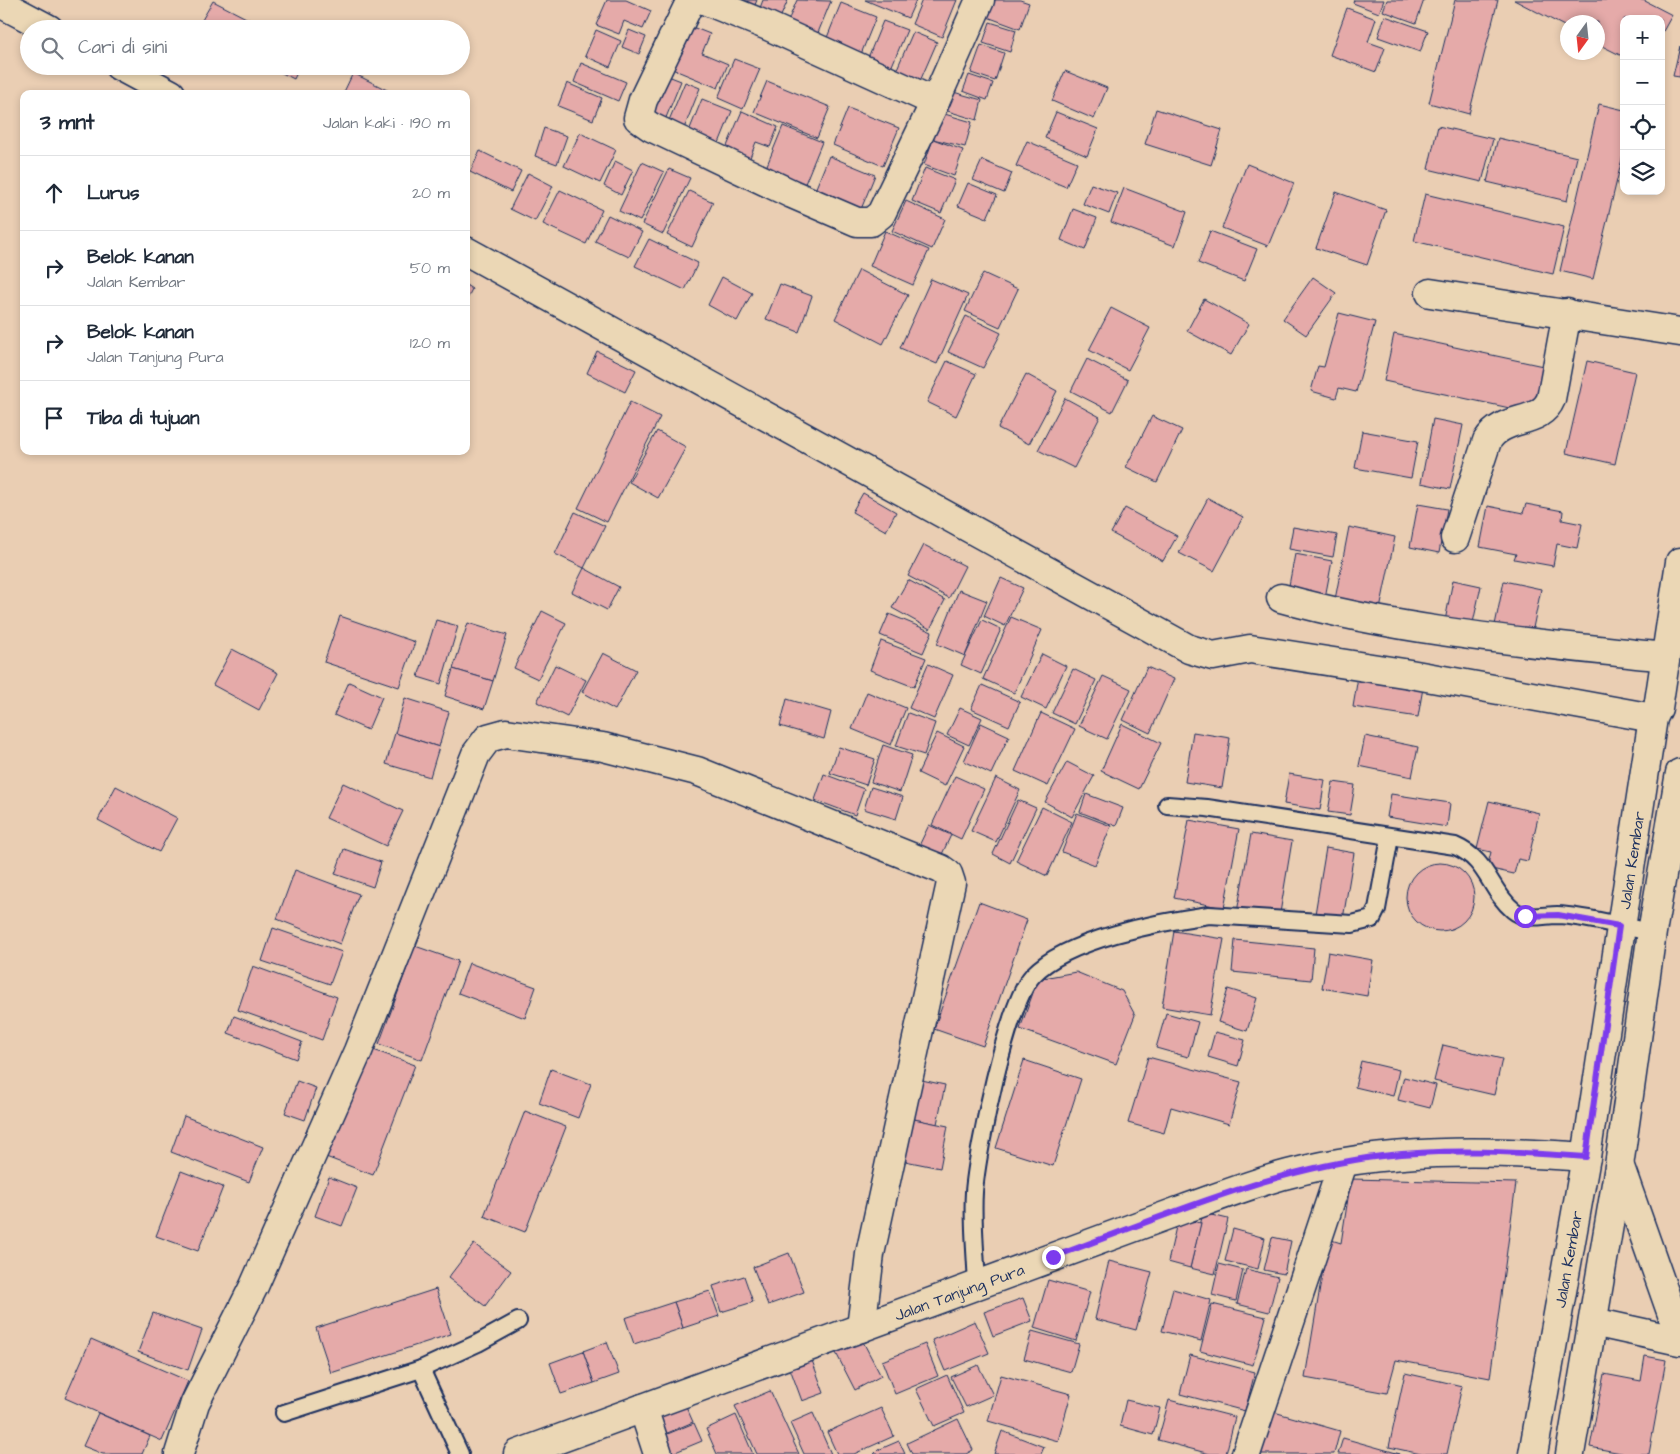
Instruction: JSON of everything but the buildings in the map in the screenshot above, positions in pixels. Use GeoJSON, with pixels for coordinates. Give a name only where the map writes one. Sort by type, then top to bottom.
{"type":"FeatureCollection","features":[{"type":"Feature","properties":{"kind":"street"},"geometry":{"type":"LineString","coordinates":[[692,0],[643,100],[638,118],[651,127],[784,190],[857,222],[871,222],[881,214],[935,102],[980,0]]}},
{"type":"Feature","properties":{"kind":"street"},"geometry":{"type":"LineString","coordinates":[[704,0],[768,26],[935,102]]}},
{"type":"Feature","properties":{"kind":"street"},"geometry":{"type":"LineString","coordinates":[[0,3],[32,20]]}},
{"type":"Feature","properties":{"kind":"street"},"geometry":{"type":"LineString","coordinates":[[136,75],[164,90]]}},
{"type":"Feature","properties":{"kind":"street"},"geometry":{"type":"LineString","coordinates":[[470,253],[1189,649],[1213,656],[1250,649],[1655,713]]}},
{"type":"Feature","properties":{"kind":"street"},"geometry":{"type":"LineString","coordinates":[[1430,293],[1568,313],[1680,332]]}},
{"type":"Feature","properties":{"kind":"street"},"geometry":{"type":"LineString","coordinates":[[1455,538],[1487,441],[1492,432],[1499,426],[1538,414],[1547,408],[1551,398],[1568,313]]}},
{"type":"Feature","properties":{"kind":"street","name":"Jalan Kembar"},"geometry":{"type":"LineString","coordinates":[[1534,1454],[1586,1157],[1610,925],[1655,713],[1680,562]]}},
{"type":"Feature","properties":{"kind":"street"},"geometry":{"type":"LineString","coordinates":[[1281,598],[1330,612],[1664,665]]}},
{"type":"Feature","properties":{"kind":"street"},"geometry":{"type":"LineString","coordinates":[[178,1454],[195,1403],[254,1286],[358,1050],[476,754],[488,738],[498,734],[550,738],[603,747],[697,771],[941,868],[948,874],[951,883],[870,1254],[862,1328]]}},
{"type":"Feature","properties":{"kind":"street","name":"Jalan Kembar"},"geometry":{"type":"LineString","coordinates":[[1570,1454],[1594,1322],[1619,1166],[1652,932],[1680,772]]}},
{"type":"Feature","properties":{"kind":"street","name":"Jalan Tanjung Pura"},"geometry":{"type":"LineString","coordinates":[[533,1452],[643,1408],[977,1287],[1192,1206],[1288,1174],[1382,1156],[1461,1152],[1520,1152],[1586,1157]]}},
{"type":"Feature","properties":{"kind":"street"},"geometry":{"type":"LineString","coordinates":[[1246,1454],[1343,1163]]}},
{"type":"Feature","properties":{"kind":"street"},"geometry":{"type":"LineString","coordinates":[[1619,1166],[1680,1337]]}},
{"type":"Feature","properties":{"kind":"street"},"geometry":{"type":"LineString","coordinates":[[1594,1322],[1680,1341]]}},
{"type":"Feature","properties":{"kind":"street"},"geometry":{"type":"LineString","coordinates":[[643,1408],[658,1454]]}},
{"type":"Feature","properties":{"kind":"lane"},"geometry":{"type":"LineString","coordinates":[[1167,805],[1207,808],[1390,837],[1437,842],[1467,851],[1475,857],[1512,910],[1525,916],[1558,915],[1652,932]]}},
{"type":"Feature","properties":{"kind":"lane"},"geometry":{"type":"LineString","coordinates":[[977,1287],[974,1193],[982,1140],[993,1087],[1012,1017],[1022,990],[1033,975],[1051,960],[1076,948],[1149,926],[1190,918],[1209,915],[1352,924],[1372,920],[1377,909],[1390,837]]}},
{"type":"Feature","properties":{"kind":"lane"},"geometry":{"type":"LineString","coordinates":[[284,1413],[421,1370],[478,1343],[518,1321]]}},
{"type":"Feature","properties":{"kind":"lane"},"geometry":{"type":"LineString","coordinates":[[421,1370],[460,1454]]}},
{"type":"Feature","properties":{"kind":"route"},"geometry":{"type":"LineString","coordinates":[[1053,1257],[1184,1209],[1288,1174],[1343,1163],[1382,1156],[1461,1152],[1520,1152],[1586,1157],[1619,926],[1558,915],[1525,916]]}}]}
